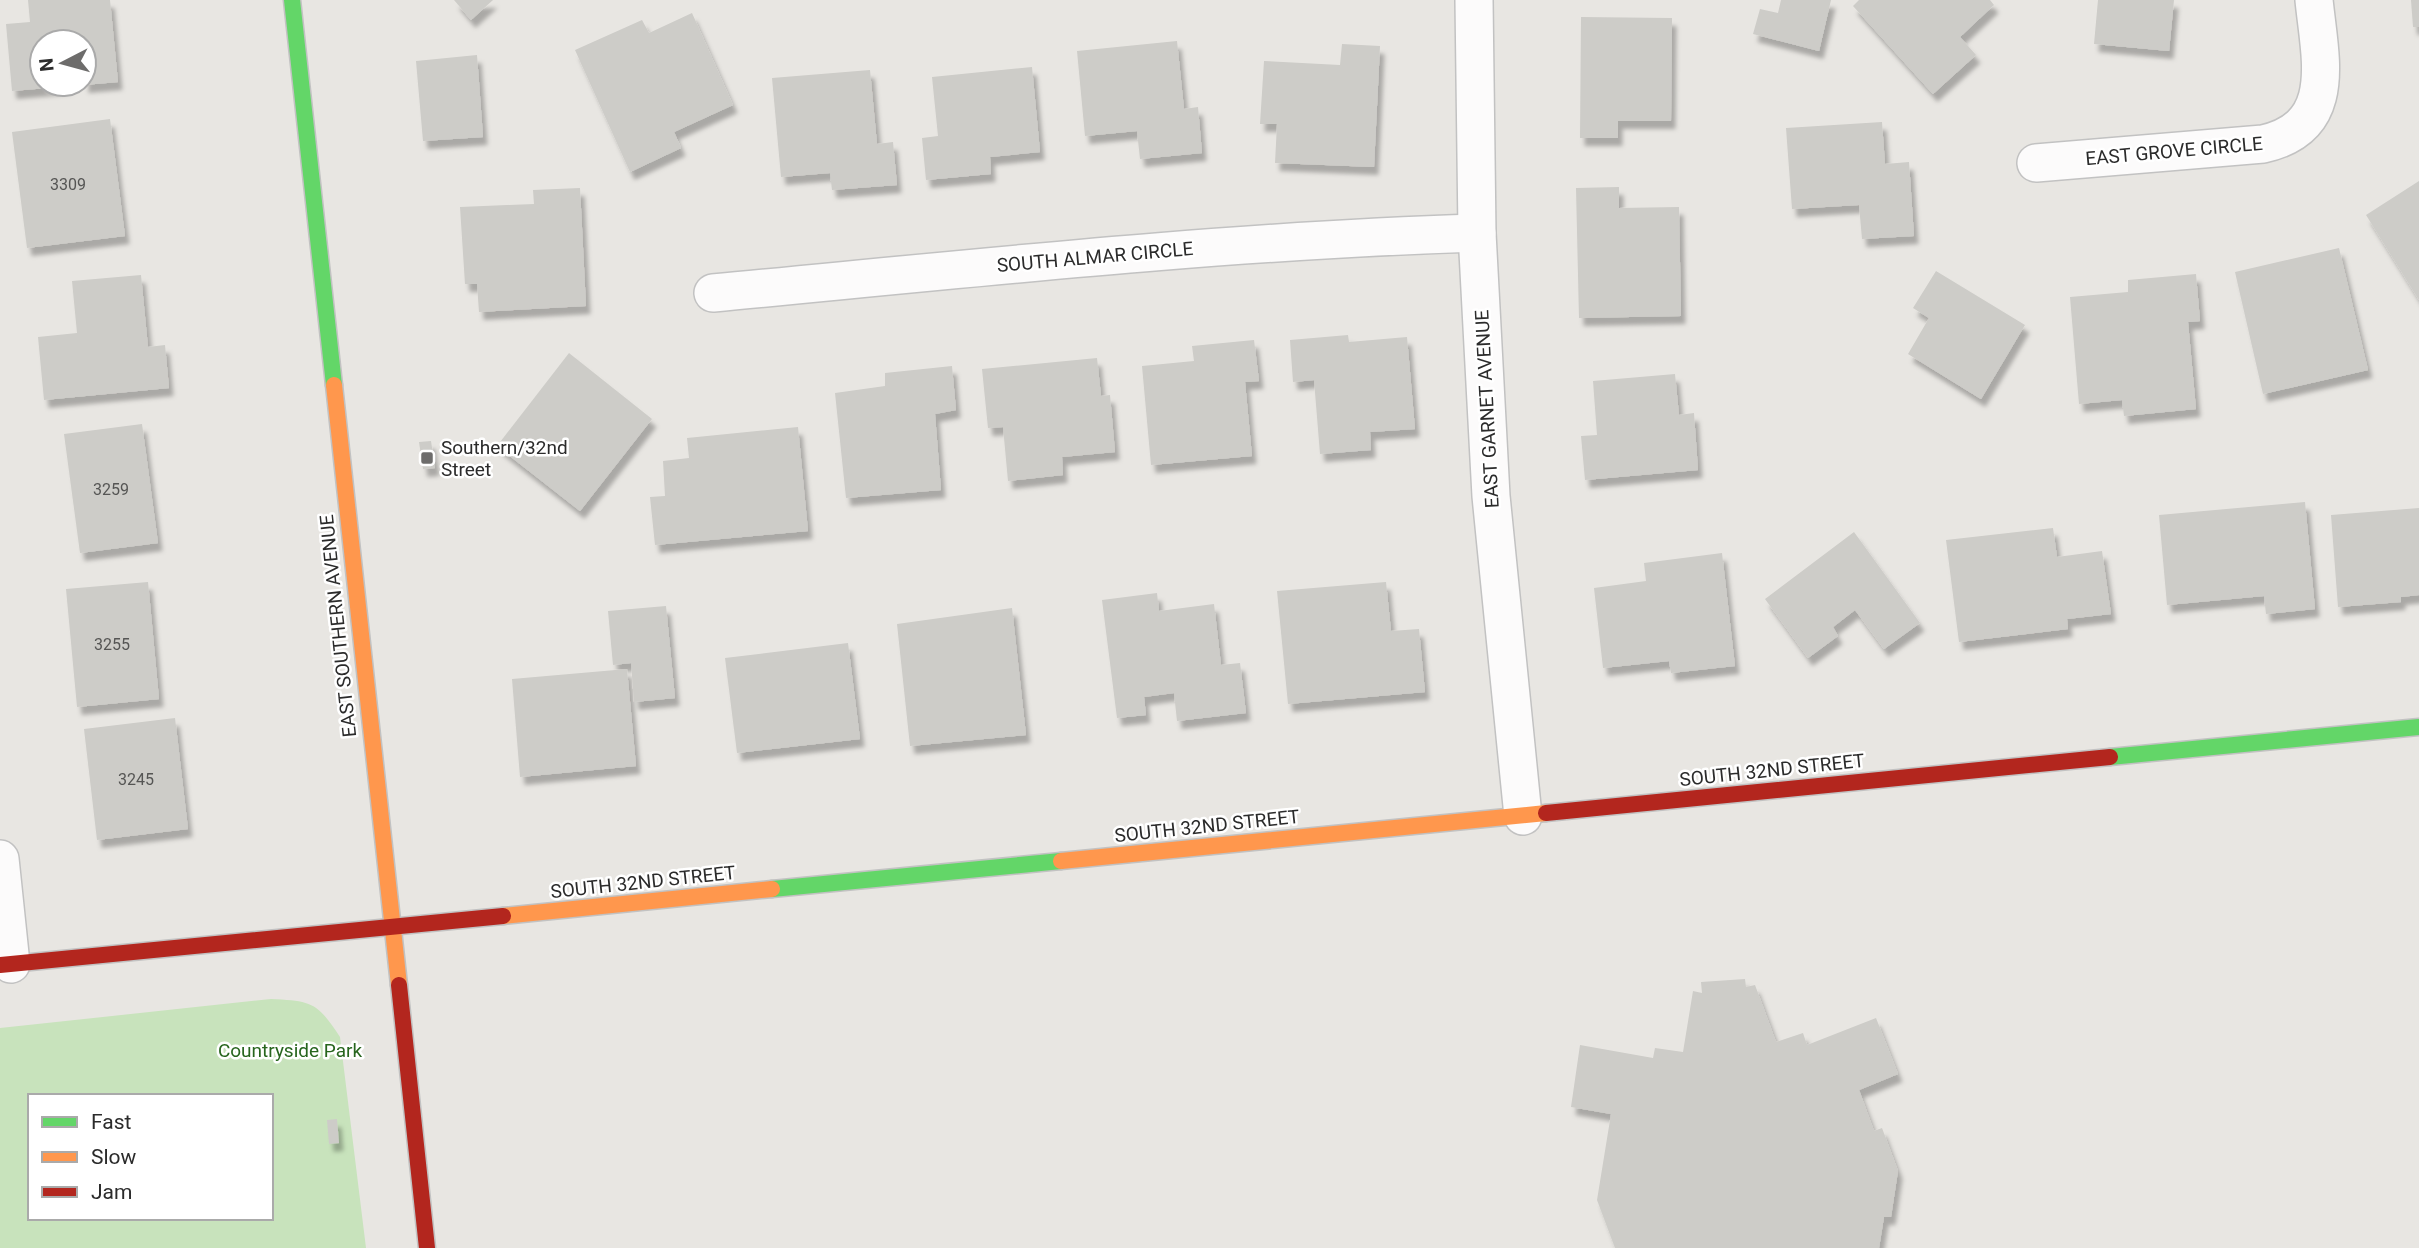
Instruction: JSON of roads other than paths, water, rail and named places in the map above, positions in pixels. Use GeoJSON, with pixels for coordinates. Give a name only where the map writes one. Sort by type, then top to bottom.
{"type":"FeatureCollection","features":[{"type":"Feature","properties":{"kind":"street","name":"EAST SOUTHERN AVENUE"},"geometry":{"type":"LineString","coordinates":[[292,0],[427,1248]]}},
{"type":"Feature","properties":{"kind":"street","name":"EAST GARNET AVENUE"},"geometry":{"type":"LineString","coordinates":[[1474,0],[1477,233],[1491,496],[1523,816]]}},
{"type":"Feature","properties":{"kind":"street","name":"EAST GROVE CIRCLE"},"geometry":{"type":"LineString","coordinates":[[2036,163],[2263,145],[2281,140],[2298,130],[2311,116],[2318,99],[2320,60],[2314,0]]}},
{"type":"Feature","properties":{"kind":"street","name":"SOUTH ALMAR CIRCLE"},"geometry":{"type":"LineString","coordinates":[[713,293],[1173,249],[1338,237],[1477,233]]}},
{"type":"Feature","properties":{"kind":"street","name":"SOUTH 32ND STREET"},"geometry":{"type":"LineString","coordinates":[[6,965],[2419,727]]}},
{"type":"Feature","properties":{"kind":"street"},"geometry":{"type":"LineString","coordinates":[[0,859],[6,965]]}},
{"type":"Feature","properties":{"kind":"place","name":"Southern/32nd Street"},"geometry":{"type":"Point","coordinates":[427,458]}},
{"type":"Feature","properties":{"kind":"park label","name":"Countryside Park"},"geometry":{"type":"Point","coordinates":[290,1050]}}]}
